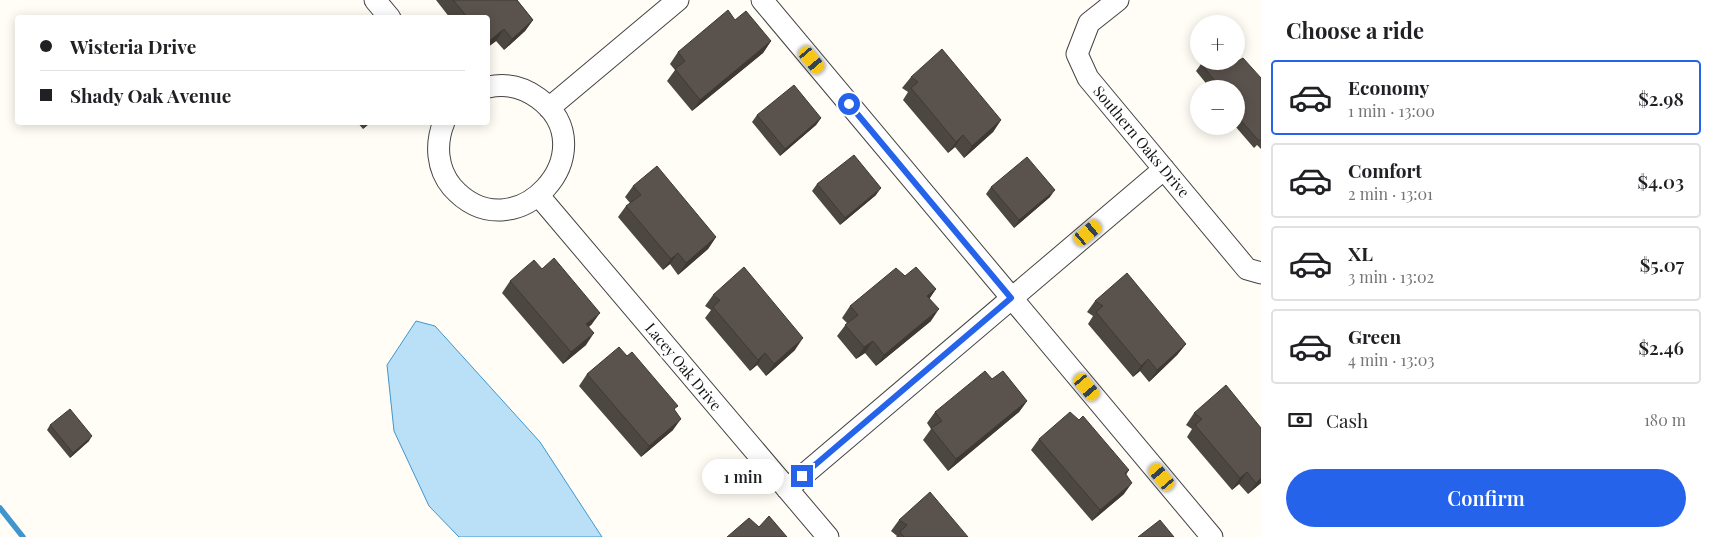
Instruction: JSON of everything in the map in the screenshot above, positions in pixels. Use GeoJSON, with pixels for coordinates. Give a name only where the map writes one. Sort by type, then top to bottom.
{"type":"FeatureCollection","features":[{"type":"Feature","properties":{"kind":"street"},"geometry":{"type":"LineString","coordinates":[[375,0],[388,15]]}},
{"type":"Feature","properties":{"kind":"street"},"geometry":{"type":"LineString","coordinates":[[549,108],[678,0]]}},
{"type":"Feature","properties":{"kind":"street"},"geometry":{"type":"LineString","coordinates":[[762,0],[1212,537]]}},
{"type":"Feature","properties":{"kind":"street","name":"Southern Oaks Drive"},"geometry":{"type":"LineString","coordinates":[[1118,0],[1089,24],[1077,54],[1088,78],[1247,269],[1261,273]]}},
{"type":"Feature","properties":{"kind":"street"},"geometry":{"type":"LineString","coordinates":[[443,125],[438,140],[440,164],[447,180],[459,194],[480,206],[504,210],[528,203],[539,196],[555,178],[562,155],[560,130],[549,108],[530,93],[519,88],[507,86],[490,87]]}},
{"type":"Feature","properties":{"kind":"street"},"geometry":{"type":"LineString","coordinates":[[787,489],[1164,169]]}},
{"type":"Feature","properties":{"kind":"street","name":"Lacey Oak Drive"},"geometry":{"type":"LineString","coordinates":[[539,196],[828,537]]}},
{"type":"Feature","properties":{"kind":"water"},"geometry":{"type":"Polygon","coordinates":[[[416,321],[435,326],[540,442],[602,537],[459,537],[429,506],[394,431],[387,365],[416,321]]]}},
{"type":"Feature","properties":{"kind":"building"},"geometry":{"type":"Polygon","coordinates":[[[453,0],[517,0],[533,20],[512,39],[504,29],[490,40],[490,15],[466,15],[453,0]]]}},
{"type":"Feature","properties":{"kind":"building"},"geometry":{"type":"Polygon","coordinates":[[[728,10],[735,20],[746,11],[771,41],[700,100],[675,69],[685,61],[678,52],[728,10]]]}},
{"type":"Feature","properties":{"kind":"building"},"geometry":{"type":"Polygon","coordinates":[[[942,49],[1001,120],[972,146],[963,135],[956,142],[911,88],[918,82],[911,77],[942,49]]]}},
{"type":"Feature","properties":{"kind":"building"},"geometry":{"type":"Polygon","coordinates":[[[1245,60],[1261,78],[1261,139],[1259,141],[1245,125],[1245,80],[1214,80],[1206,70],[1245,70],[1245,60]]]}},
{"type":"Feature","properties":{"kind":"building"},"geometry":{"type":"Polygon","coordinates":[[[794,85],[821,118],[785,149],[757,115],[794,85]]]}},
{"type":"Feature","properties":{"kind":"building"},"geometry":{"type":"Polygon","coordinates":[[[854,155],[881,188],[845,218],[817,184],[854,155]]]}},
{"type":"Feature","properties":{"kind":"building"},"geometry":{"type":"Polygon","coordinates":[[[1027,157],[1055,190],[1019,220],[991,187],[1027,157]]]}},
{"type":"Feature","properties":{"kind":"building"},"geometry":{"type":"Polygon","coordinates":[[[657,166],[716,237],[686,263],[678,253],[671,259],[626,206],[641,195],[633,186],[657,166]]]}},
{"type":"Feature","properties":{"kind":"building"},"geometry":{"type":"Polygon","coordinates":[[[554,258],[600,313],[586,324],[594,333],[571,352],[510,281],[534,260],[542,269],[554,258]]]}},
{"type":"Feature","properties":{"kind":"building"},"geometry":{"type":"Polygon","coordinates":[[[744,267],[803,338],[774,364],[765,353],[758,360],[713,307],[720,300],[713,295],[744,267]]]}},
{"type":"Feature","properties":{"kind":"building"},"geometry":{"type":"Polygon","coordinates":[[[916,267],[936,289],[927,296],[939,309],[884,355],[873,341],[864,347],[845,325],[858,315],[850,306],[896,268],[905,276],[916,267]]]}},
{"type":"Feature","properties":{"kind":"building"},"geometry":{"type":"Polygon","coordinates":[[[1127,273],[1186,344],[1157,370],[1148,359],[1141,366],[1096,312],[1103,306],[1095,301],[1127,273]]]}},
{"type":"Feature","properties":{"kind":"building"},"geometry":{"type":"Polygon","coordinates":[[[619,347],[627,356],[632,352],[678,406],[674,409],[681,419],[649,446],[587,374],[619,347]]]}},
{"type":"Feature","properties":{"kind":"building"},"geometry":{"type":"Polygon","coordinates":[[[985,371],[992,379],[1003,371],[1027,401],[956,459],[931,428],[942,421],[935,412],[985,371]]]}},
{"type":"Feature","properties":{"kind":"building"},"geometry":{"type":"Polygon","coordinates":[[[1226,385],[1261,428],[1261,478],[1256,483],[1247,472],[1240,478],[1195,425],[1202,419],[1194,413],[1226,385]]]}},
{"type":"Feature","properties":{"kind":"building"},"geometry":{"type":"Polygon","coordinates":[[[70,409],[92,436],[73,453],[50,425],[70,409]]]}},
{"type":"Feature","properties":{"kind":"building"},"geometry":{"type":"Polygon","coordinates":[[[1070,412],[1079,420],[1083,416],[1129,470],[1125,473],[1132,483],[1100,510],[1039,439],[1070,412]]]}},
{"type":"Feature","properties":{"kind":"building"},"geometry":{"type":"Polygon","coordinates":[[[930,492],[968,537],[904,537],[900,532],[907,525],[899,520],[930,492]]]}},
{"type":"Feature","properties":{"kind":"building"},"geometry":{"type":"Polygon","coordinates":[[[769,516],[787,537],[727,537],[749,518],[759,527],[769,516]]]}},
{"type":"Feature","properties":{"kind":"building"},"geometry":{"type":"Polygon","coordinates":[[[1160,520],[1174,537],[1138,537],[1160,520]]]}},
{"type":"Feature","properties":{"kind":"waterway"},"geometry":{"type":"LineString","coordinates":[[0,508],[23,537]]}},
{"type":"Feature","properties":{"kind":"route"},"geometry":{"type":"LineString","coordinates":[[802,476],[1011,298],[849,104]]}}]}
